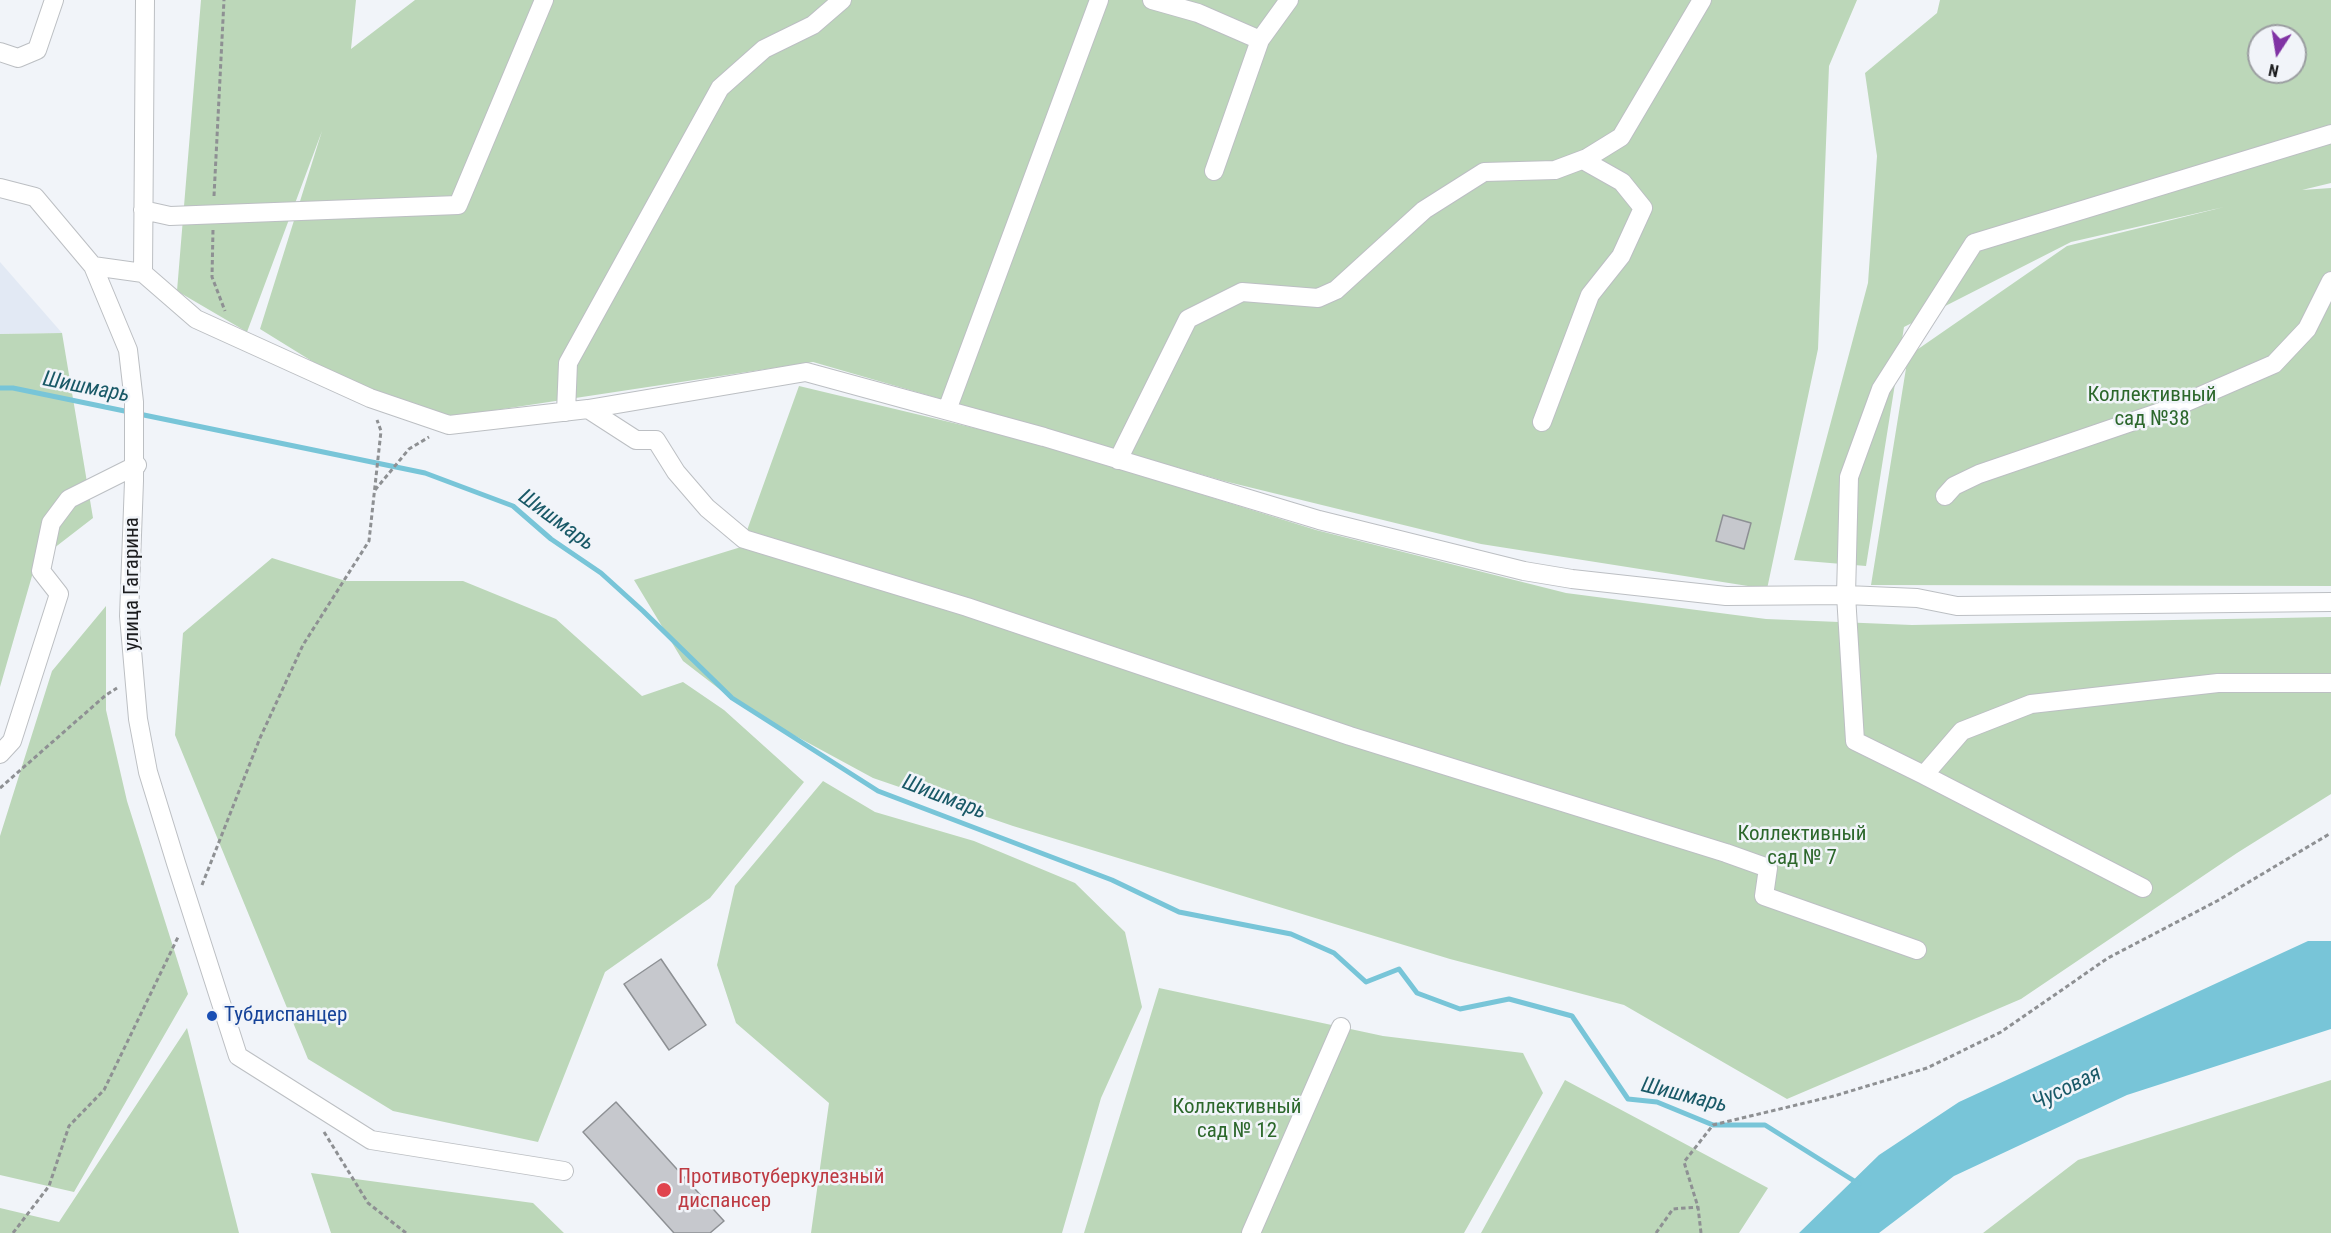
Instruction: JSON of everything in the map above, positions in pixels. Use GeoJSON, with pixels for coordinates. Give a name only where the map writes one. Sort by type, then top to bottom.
{"type":"FeatureCollection","features":[{"type":"Feature","properties":{"kind":"street"},"geometry":{"type":"LineString","coordinates":[[0,52],[18,58],[37,50],[54,0]]}},
{"type":"Feature","properties":{"kind":"street"},"geometry":{"type":"LineString","coordinates":[[143,273],[145,0]]}},
{"type":"Feature","properties":{"kind":"street"},"geometry":{"type":"LineString","coordinates":[[143,210],[170,216],[458,205],[544,0]]}},
{"type":"Feature","properties":{"kind":"street"},"geometry":{"type":"LineString","coordinates":[[566,412],[568,363],[720,88],[764,49],[813,25],[842,0]]}},
{"type":"Feature","properties":{"kind":"street"},"geometry":{"type":"LineString","coordinates":[[947,410],[1099,0]]}},
{"type":"Feature","properties":{"kind":"street"},"geometry":{"type":"LineString","coordinates":[[1152,0],[1198,13],[1260,40]]}},
{"type":"Feature","properties":{"kind":"street"},"geometry":{"type":"LineString","coordinates":[[1214,171],[1260,40],[1288,0]]}},
{"type":"Feature","properties":{"kind":"street"},"geometry":{"type":"LineString","coordinates":[[1118,459],[1188,319],[1242,292],[1318,298],[1336,290],[1424,210],[1484,172],[1555,170],[1583,160],[1621,137],[1702,0]]}},
{"type":"Feature","properties":{"kind":"street"},"geometry":{"type":"LineString","coordinates":[[2142,888],[1855,741],[1846,595],[1849,477],[1881,389],[1974,243],[2331,134]]}},
{"type":"Feature","properties":{"kind":"street"},"geometry":{"type":"LineString","coordinates":[[1542,422],[1590,295],[1621,256],[1643,208],[1622,182],[1583,160]]}},
{"type":"Feature","properties":{"kind":"street","name":"улица Гагарина"},"geometry":{"type":"LineString","coordinates":[[0,188],[35,197],[93,266],[128,350],[136,465],[129,616],[138,719],[148,771],[238,1056],[371,1140],[564,1171]]}},
{"type":"Feature","properties":{"kind":"street"},"geometry":{"type":"LineString","coordinates":[[93,266],[143,273],[196,319],[370,398],[449,424],[588,409],[806,372],[1118,459],[1319,520],[1524,571],[1726,596],[1846,595],[1917,598],[1957,606],[2331,602]]}},
{"type":"Feature","properties":{"kind":"street"},"geometry":{"type":"LineString","coordinates":[[1946,496],[1954,486],[1979,474],[2175,407],[2274,363],[2307,329],[2331,281]]}},
{"type":"Feature","properties":{"kind":"street"},"geometry":{"type":"LineString","coordinates":[[588,409],[636,440],[656,440],[676,472],[707,508],[744,539],[967,607],[1350,736],[1726,853],[1768,868],[1764,896],[1917,950]]}},
{"type":"Feature","properties":{"kind":"street"},"geometry":{"type":"LineString","coordinates":[[0,753],[12,741],[59,594],[40,571],[51,523],[69,499],[136,465]]}},
{"type":"Feature","properties":{"kind":"street"},"geometry":{"type":"LineString","coordinates":[[1924,775],[1962,731],[2031,704],[2218,683],[2331,683]]}},
{"type":"Feature","properties":{"kind":"street"},"geometry":{"type":"LineString","coordinates":[[1251,1233],[1341,1027]]}},
{"type":"Feature","properties":{"kind":"path"},"geometry":{"type":"LineString","coordinates":[[224,0],[212,277],[233,336]]}},
{"type":"Feature","properties":{"kind":"path"},"geometry":{"type":"LineString","coordinates":[[13,1233],[50,1186],[69,1126],[104,1090],[191,911],[260,738],[303,645],[369,541],[381,431],[370,398]]}},
{"type":"Feature","properties":{"kind":"path"},"geometry":{"type":"LineString","coordinates":[[374,491],[409,449],[449,424]]}},
{"type":"Feature","properties":{"kind":"path"},"geometry":{"type":"LineString","coordinates":[[0,788],[106,694],[134,678]]}},
{"type":"Feature","properties":{"kind":"path"},"geometry":{"type":"LineString","coordinates":[[1701,1233],[1698,1208],[1684,1162],[1713,1125],[1834,1096],[1927,1068],[2001,1032],[2108,958],[2217,901],[2331,833]]}},
{"type":"Feature","properties":{"kind":"path"},"geometry":{"type":"LineString","coordinates":[[320,1125],[368,1203],[406,1233]]}},
{"type":"Feature","properties":{"kind":"path"},"geometry":{"type":"LineString","coordinates":[[1656,1233],[1673,1209],[1698,1208]]}},
{"type":"Feature","properties":{"kind":"shaded area"},"geometry":{"type":"Polygon","coordinates":[[[0,262],[62,333],[0,334],[0,262]]]}},
{"type":"Feature","properties":{"kind":"green space"},"geometry":{"type":"Polygon","coordinates":[[[201,0],[356,0],[351,49],[415,0],[1857,0],[1829,66],[1818,349],[1767,589],[1481,544],[1224,481],[813,362],[450,417],[344,381],[260,329],[322,131],[247,332],[177,291],[201,0]]]}},
{"type":"Feature","properties":{"kind":"green space","name":"Коллективный сад №38"},"geometry":{"type":"Polygon","coordinates":[[[1940,0],[2331,0],[2331,183],[2302,190],[2331,188],[2331,586],[1871,585],[1908,356],[2067,246],[2224,207],[2071,242],[1904,327],[1866,566],[1794,560],[1868,283],[1877,156],[1865,73],[1937,13],[1940,0]]]}},
{"type":"Feature","properties":{"kind":"green space"},"geometry":{"type":"Polygon","coordinates":[[[62,333],[93,518],[36,562],[0,687],[0,334],[62,333]]]}},
{"type":"Feature","properties":{"kind":"green space","name":"Коллективный сад № 7"},"geometry":{"type":"Polygon","coordinates":[[[799,386],[1037,443],[1316,530],[1566,593],[1766,619],[1912,625],[2331,617],[2331,794],[2237,853],[2021,999],[1787,1099],[1624,1005],[1450,959],[1013,826],[873,778],[744,708],[683,661],[634,580],[741,547],[799,386]]]}},
{"type":"Feature","properties":{"kind":"green space"},"geometry":{"type":"Polygon","coordinates":[[[272,558],[346,581],[463,581],[556,619],[642,696],[683,682],[724,710],[804,782],[710,898],[605,972],[538,1142],[393,1111],[308,1059],[175,735],[183,633],[272,558]]]}},
{"type":"Feature","properties":{"kind":"green space"},"geometry":{"type":"Polygon","coordinates":[[[106,606],[106,710],[127,801],[188,994],[74,1192],[0,1175],[0,836],[52,671],[106,606]]]}},
{"type":"Feature","properties":{"kind":"green space"},"geometry":{"type":"Polygon","coordinates":[[[823,781],[875,812],[974,841],[1075,883],[1125,932],[1142,1007],[1101,1098],[1062,1233],[811,1233],[829,1103],[736,1023],[717,965],[735,886],[823,781]]]}},
{"type":"Feature","properties":{"kind":"green space","name":"Коллективный сад № 12"},"geometry":{"type":"Polygon","coordinates":[[[1159,988],[1383,1036],[1523,1053],[1543,1093],[1464,1233],[1084,1233],[1159,988]]]}},
{"type":"Feature","properties":{"kind":"green space"},"geometry":{"type":"Polygon","coordinates":[[[187,1028],[239,1233],[0,1233],[0,1208],[59,1222],[187,1028]]]}},
{"type":"Feature","properties":{"kind":"green space"},"geometry":{"type":"Polygon","coordinates":[[[1565,1080],[1768,1188],[1739,1233],[1481,1233],[1565,1080]]]}},
{"type":"Feature","properties":{"kind":"green space"},"geometry":{"type":"Polygon","coordinates":[[[2331,1080],[2331,1233],[1983,1233],[2078,1160],[2331,1080]]]}},
{"type":"Feature","properties":{"kind":"green space"},"geometry":{"type":"Polygon","coordinates":[[[311,1173],[533,1203],[564,1233],[331,1233],[311,1173]]]}},
{"type":"Feature","properties":{"kind":"water","name":"Чусовая"},"geometry":{"type":"Polygon","coordinates":[[[2308,941],[2331,941],[2331,1029],[2127,1095],[1954,1176],[1879,1233],[1799,1233],[1879,1155],[1959,1102],[2308,941]]]}},
{"type":"Feature","properties":{"kind":"building"},"geometry":{"type":"Polygon","coordinates":[[[1723,515],[1751,523],[1744,549],[1716,541],[1723,515]]]}},
{"type":"Feature","properties":{"kind":"building"},"geometry":{"type":"Polygon","coordinates":[[[661,959],[706,1025],[669,1050],[624,984],[661,959]]]}},
{"type":"Feature","properties":{"kind":"building"},"geometry":{"type":"Polygon","coordinates":[[[616,1102],[724,1221],[710,1233],[674,1233],[583,1132],[616,1102]]]}},
{"type":"Feature","properties":{"kind":"waterway","name":"Шишмарь"},"geometry":{"type":"LineString","coordinates":[[0,388],[13,388],[425,473],[513,506],[551,539],[601,573],[732,698],[878,791],[1112,880],[1179,912],[1291,934],[1334,953],[1366,982],[1399,969],[1417,993],[1460,1009],[1509,999],[1572,1016],[1628,1099],[1657,1102],[1713,1125],[1765,1125],[1859,1184]]}},
{"type":"Feature","properties":{"kind":"place","name":"Тубдиспанцер"},"geometry":{"type":"Point","coordinates":[212,1016]}},
{"type":"Feature","properties":{"kind":"place","name":"Противотуберкулезный диспансер"},"geometry":{"type":"Point","coordinates":[664,1190]}}]}
